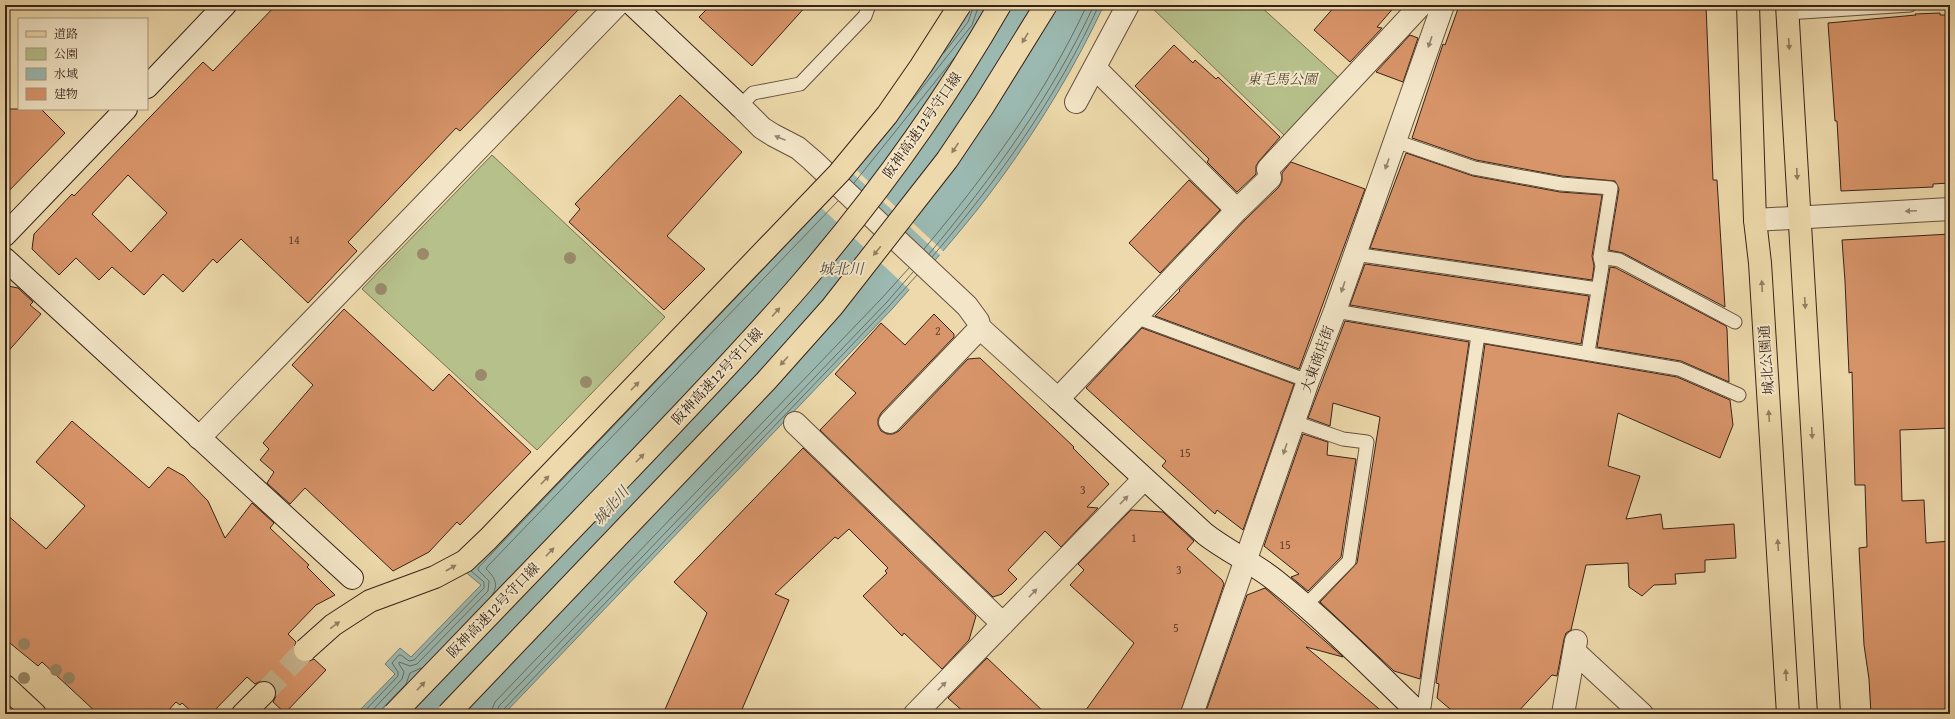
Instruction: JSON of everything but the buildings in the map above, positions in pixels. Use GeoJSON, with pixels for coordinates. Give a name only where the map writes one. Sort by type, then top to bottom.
{"type":"FeatureCollection","features":[{"type":"Feature","properties":{"kind":"main road"},"geometry":{"type":"LineString","coordinates":[[305,650],[333,625],[370,601],[435,577],[465,561],[488,539],[839,173],[895,102],[921,66],[960,5]]}},
{"type":"Feature","properties":{"kind":"main road","name":"阪神高速12号守口線"},"geometry":{"type":"LineString","coordinates":[[394,714],[679,417],[802,283],[859,212],[915,137],[976,46],[1000,5]]}},
{"type":"Feature","properties":{"kind":"main road"},"geometry":{"type":"LineString","coordinates":[[448,714],[766,381],[832,307],[947,160],[984,105],[1046,5]]}},
{"type":"Feature","properties":{"kind":"main road","name":"城北公園通"},"geometry":{"type":"LineString","coordinates":[[1748,5],[1755,220],[1760,263],[1788,714]]}},
{"type":"Feature","properties":{"kind":"main road"},"geometry":{"type":"LineString","coordinates":[[1787,9],[1829,714]]}},
{"type":"Feature","properties":{"kind":"main road"},"geometry":{"type":"LineString","coordinates":[[5,686],[35,714]]}},
{"type":"Feature","properties":{"kind":"main road"},"geometry":{"type":"LineString","coordinates":[[243,714],[264,693]]}},
{"type":"Feature","properties":{"kind":"street"},"geometry":{"type":"LineString","coordinates":[[148,86],[226,5]]}},
{"type":"Feature","properties":{"kind":"street"},"geometry":{"type":"LineString","coordinates":[[199,438],[617,5]]}},
{"type":"Feature","properties":{"kind":"street"},"geometry":{"type":"LineString","coordinates":[[633,5],[762,128],[789,142],[812,160],[954,293],[974,313],[980,328],[1144,480],[1205,534],[1246,562],[1259,568],[1306,606],[1422,714]]}},
{"type":"Feature","properties":{"kind":"street"},"geometry":{"type":"LineString","coordinates":[[1076,102],[1128,5]]}},
{"type":"Feature","properties":{"kind":"street"},"geometry":{"type":"LineString","coordinates":[[1058,399],[1237,210],[1270,178],[1268,169],[1421,5]]}},
{"type":"Feature","properties":{"kind":"street","name":"大東商店街"},"geometry":{"type":"LineString","coordinates":[[1192,714],[1308,381],[1335,311],[1443,5]]}},
{"type":"Feature","properties":{"kind":"street"},"geometry":{"type":"LineString","coordinates":[[1095,68],[1237,210]]}},
{"type":"Feature","properties":{"kind":"street"},"geometry":{"type":"LineString","coordinates":[[5,235],[125,110]]}},
{"type":"Feature","properties":{"kind":"street"},"geometry":{"type":"LineString","coordinates":[[1755,220],[1950,209]]}},
{"type":"Feature","properties":{"kind":"street"},"geometry":{"type":"LineString","coordinates":[[5,258],[352,578]]}},
{"type":"Feature","properties":{"kind":"street"},"geometry":{"type":"LineString","coordinates":[[890,422],[980,328]]}},
{"type":"Feature","properties":{"kind":"street"},"geometry":{"type":"LineString","coordinates":[[796,423],[1003,624]]}},
{"type":"Feature","properties":{"kind":"street"},"geometry":{"type":"LineString","coordinates":[[915,714],[1144,480]]}},
{"type":"Feature","properties":{"kind":"street"},"geometry":{"type":"LineString","coordinates":[[1563,714],[1575,647],[1642,714]]}},
{"type":"Feature","properties":{"kind":"lane"},"geometry":{"type":"LineString","coordinates":[[740,106],[753,93],[800,84],[866,16],[869,5]]}},
{"type":"Feature","properties":{"kind":"lane"},"geometry":{"type":"LineString","coordinates":[[1787,9],[1910,5]]}},
{"type":"Feature","properties":{"kind":"lane"},"geometry":{"type":"LineString","coordinates":[[1395,141],[1474,168],[1561,184],[1611,188],[1600,257],[1602,266],[1588,352]]}},
{"type":"Feature","properties":{"kind":"lane"},"geometry":{"type":"LineString","coordinates":[[1354,254],[1598,289]]}},
{"type":"Feature","properties":{"kind":"lane"},"geometry":{"type":"LineString","coordinates":[[1600,257],[1619,260],[1734,322]]}},
{"type":"Feature","properties":{"kind":"lane"},"geometry":{"type":"LineString","coordinates":[[1335,311],[1588,352],[1679,369],[1739,395]]}},
{"type":"Feature","properties":{"kind":"lane"},"geometry":{"type":"LineString","coordinates":[[1135,317],[1308,381]]}},
{"type":"Feature","properties":{"kind":"lane"},"geometry":{"type":"LineString","coordinates":[[1422,714],[1478,335]]}},
{"type":"Feature","properties":{"kind":"lane"},"geometry":{"type":"LineString","coordinates":[[1294,422],[1343,439],[1367,442],[1349,561],[1306,606]]}},
{"type":"Feature","properties":{"kind":"green space","name":"東毛馬公園"},"geometry":{"type":"Polygon","coordinates":[[[1149,5],[1259,5],[1339,78],[1285,136],[1149,5]]]}},
{"type":"Feature","properties":{"kind":"green space"},"geometry":{"type":"Polygon","coordinates":[[[492,155],[665,317],[537,450],[362,289],[492,155]]]}},
{"type":"Feature","properties":{"kind":"water","name":"城北川"},"geometry":{"type":"Polygon","coordinates":[[[970,5],[1104,5],[1070,72],[1030,136],[963,228],[893,308],[504,714],[356,714],[395,674],[385,664],[400,648],[411,657],[481,585],[463,570],[846,170],[964,20],[970,5]]]}},
{"type":"Feature","properties":{"kind":"pier"},"geometry":{"type":"Polygon","coordinates":[[[849,163],[944,252],[941,256],[846,167],[849,163]]]}},
{"type":"Feature","properties":{"kind":"pier"},"geometry":{"type":"Polygon","coordinates":[[[839,175],[934,264],[911,291],[814,201],[839,175]]]}},
{"type":"Feature","properties":{"kind":"tunnel"},"geometry":{"type":"LineString","coordinates":[[264,693],[305,650]]}}]}
